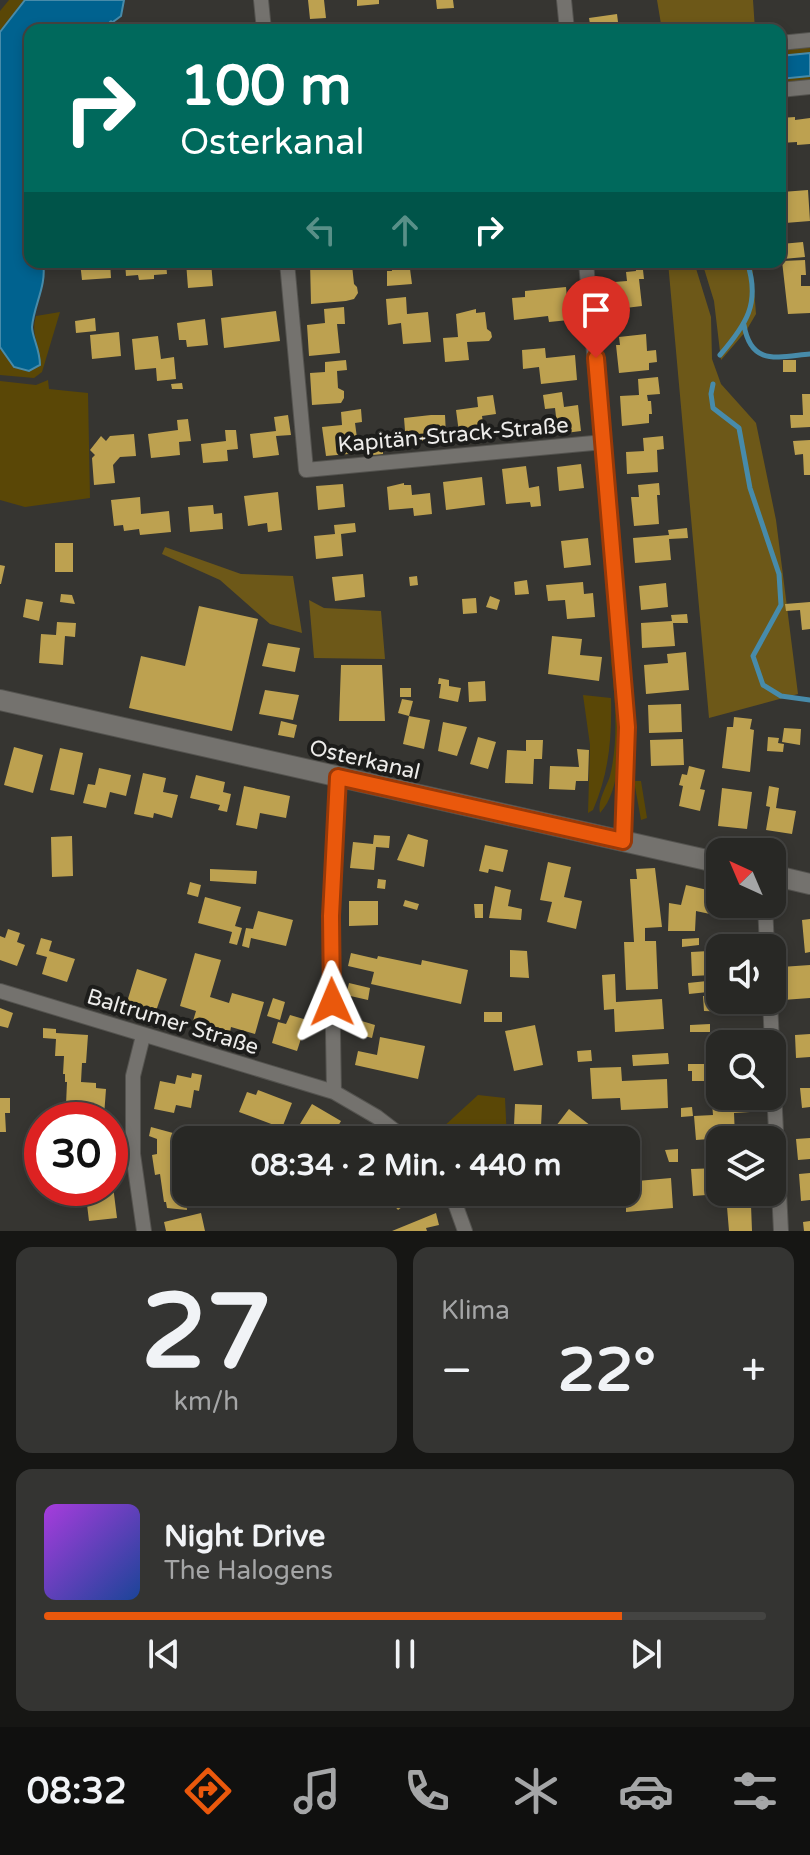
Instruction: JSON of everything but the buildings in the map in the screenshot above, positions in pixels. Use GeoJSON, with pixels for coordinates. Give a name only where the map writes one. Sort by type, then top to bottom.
{"type":"FeatureCollection","features":[{"type":"Feature","properties":{"kind":"main road","name":"Osterkanal"},"geometry":{"type":"LineString","coordinates":[[0,700],[706,860]]}},
{"type":"Feature","properties":{"kind":"main road"},"geometry":{"type":"LineString","coordinates":[[786,878],[810,884]]}},
{"type":"Feature","properties":{"kind":"street"},"geometry":{"type":"LineString","coordinates":[[261,0],[263,24]]}},
{"type":"Feature","properties":{"kind":"street"},"geometry":{"type":"LineString","coordinates":[[564,0],[566,24]]}},
{"type":"Feature","properties":{"kind":"street"},"geometry":{"type":"LineString","coordinates":[[786,42],[810,40]]}},
{"type":"Feature","properties":{"kind":"street"},"geometry":{"type":"LineString","coordinates":[[786,89],[810,87]]}},
{"type":"Feature","properties":{"kind":"street","name":"Kapitän-Strack-Straße"},"geometry":{"type":"LineString","coordinates":[[288,268],[306,470],[604,442]]}},
{"type":"Feature","properties":{"kind":"street"},"geometry":{"type":"LineString","coordinates":[[587,268],[627,727],[623,841]]}},
{"type":"Feature","properties":{"kind":"street"},"geometry":{"type":"LineString","coordinates":[[334,1092],[331,916],[338,777]]}},
{"type":"Feature","properties":{"kind":"street","name":"Baltrumer Straße"},"geometry":{"type":"LineString","coordinates":[[0,991],[334,1092],[389,1126]]}},
{"type":"Feature","properties":{"kind":"street"},"geometry":{"type":"LineString","coordinates":[[143,1036],[133,1076],[133,1154],[144,1231]]}},
{"type":"Feature","properties":{"kind":"street"},"geometry":{"type":"LineString","coordinates":[[775,1110],[781,1231]]}},
{"type":"Feature","properties":{"kind":"street"},"geometry":{"type":"LineString","coordinates":[[456,1206],[465,1231]]}},
{"type":"Feature","properties":{"kind":"shaded area"},"geometry":{"type":"Polygon","coordinates":[[[9,0],[25,0],[0,32],[0,11],[9,0]]]}},
{"type":"Feature","properties":{"kind":"shaded area"},"geometry":{"type":"Polygon","coordinates":[[[657,0],[753,0],[755,24],[661,24],[657,0]]]}},
{"type":"Feature","properties":{"kind":"shaded area"},"geometry":{"type":"Polygon","coordinates":[[[810,45],[810,83],[786,85],[786,47],[810,45]]]}},
{"type":"Feature","properties":{"kind":"shaded area"},"geometry":{"type":"Polygon","coordinates":[[[669,268],[696,268],[711,317],[712,359],[721,384],[756,423],[776,520],[798,694],[709,718],[669,268]]]}},
{"type":"Feature","properties":{"kind":"shaded area"},"geometry":{"type":"Polygon","coordinates":[[[704,268],[752,268],[756,314],[721,360],[714,301],[704,268]]]}},
{"type":"Feature","properties":{"kind":"shaded area"},"geometry":{"type":"Polygon","coordinates":[[[60,312],[42,372],[34,378],[0,375],[0,347],[29,371],[39,366],[34,329],[36,316],[60,312]]]}},
{"type":"Feature","properties":{"kind":"shaded area"},"geometry":{"type":"Polygon","coordinates":[[[48,380],[49,389],[88,393],[90,498],[25,507],[0,500],[0,381],[36,385],[48,380]]]}},
{"type":"Feature","properties":{"kind":"shaded area"},"geometry":{"type":"Polygon","coordinates":[[[165,547],[241,574],[293,576],[302,633],[270,624],[220,580],[162,554],[165,547]]]}},
{"type":"Feature","properties":{"kind":"shaded area"},"geometry":{"type":"Polygon","coordinates":[[[309,600],[324,608],[381,611],[385,659],[314,658],[309,600]]]}},
{"type":"Feature","properties":{"kind":"shaded area"},"geometry":{"type":"Polygon","coordinates":[[[615,659],[620,739],[618,761],[609,799],[600,813],[615,748],[611,660],[615,659]]]}},
{"type":"Feature","properties":{"kind":"shaded area"},"geometry":{"type":"Polygon","coordinates":[[[583,695],[611,698],[606,769],[593,810],[588,813],[590,745],[583,695]]]}},
{"type":"Feature","properties":{"kind":"shaded area"},"geometry":{"type":"Polygon","coordinates":[[[634,781],[641,781],[647,818],[641,820],[634,781]]]}},
{"type":"Feature","properties":{"kind":"shaded area"},"geometry":{"type":"Polygon","coordinates":[[[478,1095],[505,1098],[506,1126],[444,1126],[478,1095]]]}},
{"type":"Feature","properties":{"kind":"water"},"geometry":{"type":"Polygon","coordinates":[[[25,0],[124,0],[121,16],[110,24],[24,24],[24,268],[44,268],[44,271],[32,327],[40,365],[29,371],[14,367],[0,347],[0,32],[25,0]]]}},
{"type":"Feature","properties":{"kind":"water"},"geometry":{"type":"Polygon","coordinates":[[[810,53],[810,76],[786,78],[786,55],[810,53]]]}},
{"type":"Feature","properties":{"kind":"waterway"},"geometry":{"type":"LineString","coordinates":[[720,355],[737,334],[748,313],[752,290],[749,268]]}},
{"type":"Feature","properties":{"kind":"waterway"},"geometry":{"type":"LineString","coordinates":[[744,325],[747,338],[759,353],[776,357],[810,354]]}},
{"type":"Feature","properties":{"kind":"waterway"},"geometry":{"type":"LineString","coordinates":[[713,384],[713,408],[739,428],[750,488],[779,574],[781,605],[753,656],[763,685],[781,696],[810,700]]}},
{"type":"Feature","properties":{"kind":"route"},"geometry":{"type":"LineString","coordinates":[[332,1002],[331,916],[338,777],[623,841],[627,727],[596,358]]}}]}
